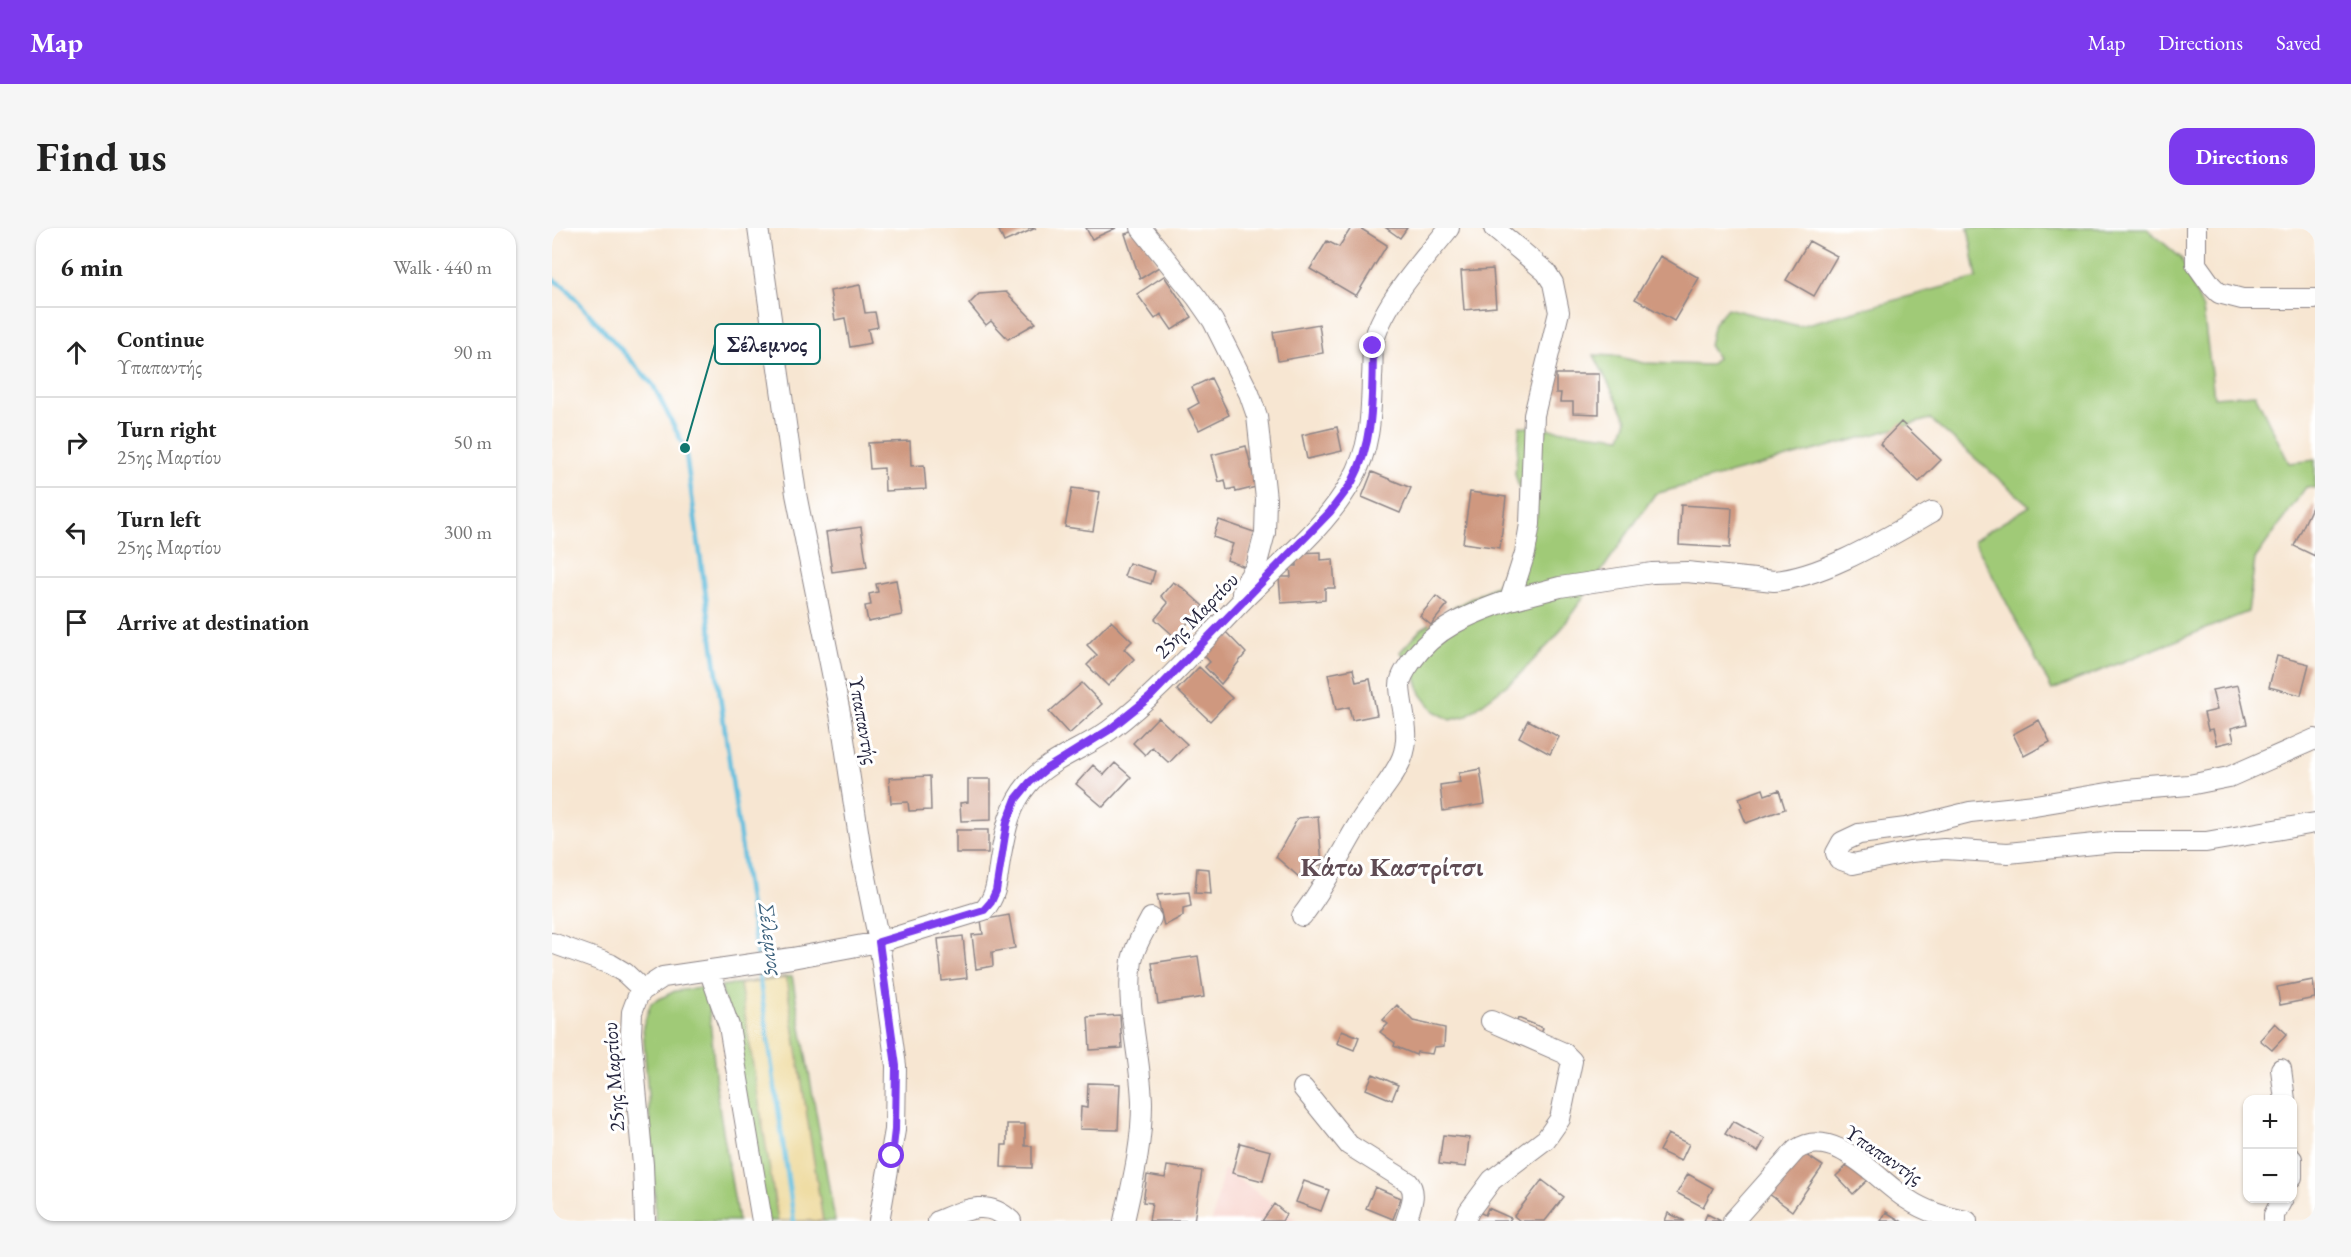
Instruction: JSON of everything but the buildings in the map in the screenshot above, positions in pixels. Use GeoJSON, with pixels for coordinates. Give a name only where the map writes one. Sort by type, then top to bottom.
{"type":"FeatureCollection","features":[{"type":"Feature","properties":{"kind":"street"},"geometry":{"type":"LineString","coordinates":[[1141,228],[1213,321],[1249,393],[1257,416],[1266,499],[1265,533],[1256,567],[1242,593],[1245,599]]}},
{"type":"Feature","properties":{"kind":"street","name":"25ης Μαρτίου"},"geometry":{"type":"LineString","coordinates":[[710,970],[879,942],[984,910],[996,891],[1007,822],[1016,799],[1030,782],[1046,769],[1109,730],[1150,697],[1330,512],[1352,482],[1364,454],[1371,426],[1373,346],[1380,322],[1449,228]]}},
{"type":"Feature","properties":{"kind":"street"},"geometry":{"type":"LineString","coordinates":[[1494,228],[1546,272],[1553,282],[1560,312],[1534,415],[1530,524],[1525,554],[1509,600]]}},
{"type":"Feature","properties":{"kind":"street"},"geometry":{"type":"LineString","coordinates":[[2196,228],[2196,264],[2219,293],[2242,299],[2315,299]]}},
{"type":"Feature","properties":{"kind":"street","name":"Υπαπαντής"},"geometry":{"type":"LineString","coordinates":[[757,229],[796,494],[840,713],[862,857],[879,942],[896,1066],[895,1130],[879,1221]]}},
{"type":"Feature","properties":{"kind":"street"},"geometry":{"type":"LineString","coordinates":[[1302,915],[1320,893],[1358,824],[1402,757],[1407,731],[1400,686],[1402,677],[1419,650],[1443,630],[1469,615],[1509,600],[1560,587],[1652,573],[1788,580],[1865,549],[1932,512]]}},
{"type":"Feature","properties":{"kind":"street"},"geometry":{"type":"LineString","coordinates":[[2315,739],[2229,777],[2189,785],[2126,790],[2035,805],[1970,812],[1916,826],[1859,834],[1842,842],[1836,853],[1839,859],[1853,864],[1911,852],[1944,849],[2008,852],[2115,842],[2206,842],[2315,823]]}},
{"type":"Feature","properties":{"kind":"street"},"geometry":{"type":"LineString","coordinates":[[1124,1221],[1137,1167],[1142,1101],[1132,1006],[1132,960],[1136,946],[1151,918]]}},
{"type":"Feature","properties":{"kind":"street"},"geometry":{"type":"LineString","coordinates":[[552,943],[610,963],[643,990],[663,977],[710,970],[729,1026],[762,1221]]}},
{"type":"Feature","properties":{"kind":"street","name":"25ης Μαρτίου"},"geometry":{"type":"LineString","coordinates":[[643,990],[632,1012],[631,1034],[643,1165],[645,1221]]}},
{"type":"Feature","properties":{"kind":"street"},"geometry":{"type":"LineString","coordinates":[[1465,1221],[1469,1211],[1492,1180],[1546,1139],[1560,1119],[1572,1061],[1564,1053],[1491,1021]]}},
{"type":"Feature","properties":{"kind":"street"},"geometry":{"type":"LineString","coordinates":[[2281,1069],[2284,1095]]}},
{"type":"Feature","properties":{"kind":"street"},"geometry":{"type":"LineString","coordinates":[[1303,1088],[1349,1145],[1413,1187],[1406,1221]]}},
{"type":"Feature","properties":{"kind":"street","name":"Υπαπαντής"},"geometry":{"type":"LineString","coordinates":[[1733,1221],[1796,1150],[1802,1146],[1820,1143],[1843,1150],[1907,1199],[1924,1209],[1967,1221]]}},
{"type":"Feature","properties":{"kind":"street"},"geometry":{"type":"LineString","coordinates":[[2274,1221],[2274,1215],[2280,1203]]}},
{"type":"Feature","properties":{"kind":"street"},"geometry":{"type":"LineString","coordinates":[[938,1221],[961,1211],[981,1207],[1003,1213],[1011,1221]]}},
{"type":"Feature","properties":{"kind":"shaded area"},"geometry":{"type":"Polygon","coordinates":[[[1224,1169],[1298,1221],[1212,1221],[1224,1169]]]}},
{"type":"Feature","properties":{"kind":"green space"},"geometry":{"type":"Polygon","coordinates":[[[1968,228],[2146,228],[2181,258],[2203,309],[2214,397],[2255,394],[2289,463],[2315,460],[2315,488],[2306,487],[2255,559],[2248,612],[2052,690],[1974,540],[2030,506],[1930,419],[1655,494],[1555,638],[1516,678],[1466,716],[1450,720],[1434,711],[1421,694],[1412,664],[1400,652],[1421,629],[1455,607],[1497,585],[1513,548],[1522,497],[1515,474],[1520,426],[1621,437],[1627,420],[1594,355],[1616,356],[1643,363],[1710,365],[1717,358],[1709,345],[1714,323],[1727,308],[1799,326],[1977,278],[1968,228]]]}},
{"type":"Feature","properties":{"kind":"green space"},"geometry":{"type":"Polygon","coordinates":[[[792,976],[835,1221],[768,1221],[721,986],[792,976]]]}},
{"type":"Feature","properties":{"kind":"green space"},"geometry":{"type":"Polygon","coordinates":[[[707,987],[717,1095],[738,1221],[655,1221],[643,1026],[651,1003],[675,991],[707,987]]]}},
{"type":"Feature","properties":{"kind":"sand"},"geometry":{"type":"Polygon","coordinates":[[[786,978],[823,1221],[778,1221],[740,984],[786,978]]]}},
{"type":"Feature","properties":{"kind":"waterway","name":"Σέλεμνος"},"geometry":{"type":"LineString","coordinates":[[552,279],[565,287],[653,385],[685,448],[757,957]]}},
{"type":"Feature","properties":{"kind":"waterway","name":"Σέλεμνος"},"geometry":{"type":"LineString","coordinates":[[758,968],[794,1221]]}},
{"type":"Feature","properties":{"kind":"place","name":"Σέλεμνος"},"geometry":{"type":"Point","coordinates":[685,448]}},
{"type":"Feature","properties":{"kind":"district","name":"Κάτω Καστρίτσι"},"geometry":{"type":"Point","coordinates":[1392,866]}},
{"type":"Feature","properties":{"kind":"route"},"geometry":{"type":"LineString","coordinates":[[892,1156],[895,1130],[896,1066],[879,942],[984,910],[996,891],[1007,822],[1016,799],[1030,782],[1046,769],[1109,730],[1150,697],[1330,512],[1352,482],[1364,454],[1371,426],[1373,346]]}}]}
